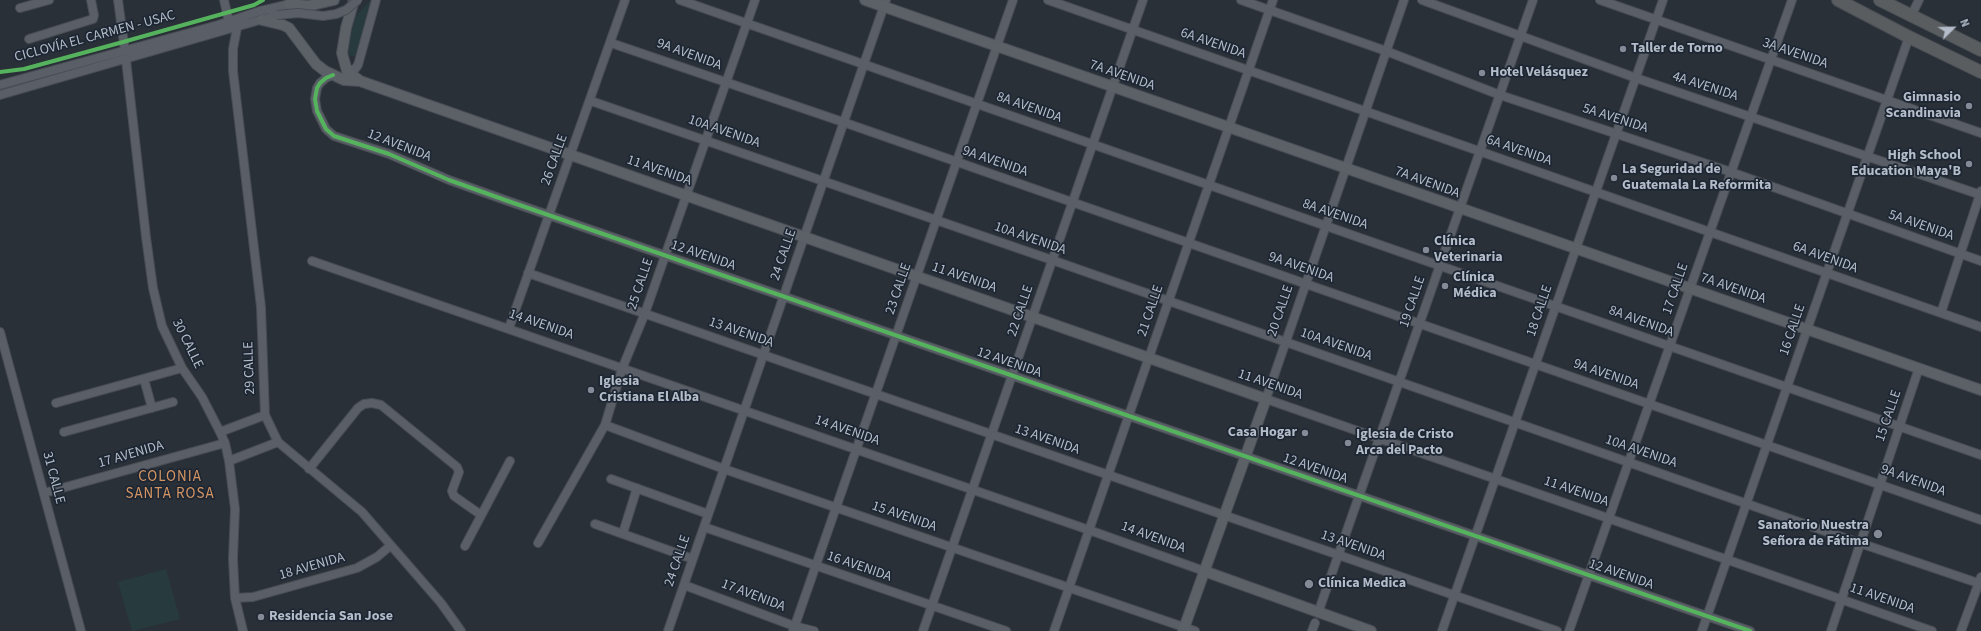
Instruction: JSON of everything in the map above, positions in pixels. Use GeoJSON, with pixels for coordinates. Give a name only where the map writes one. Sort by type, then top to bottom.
{"type":"FeatureCollection","features":[{"type":"Feature","properties":{"kind":"highway"},"geometry":{"type":"LineString","coordinates":[[1838,0],[1981,72]]}},
{"type":"Feature","properties":{"kind":"highway"},"geometry":{"type":"LineString","coordinates":[[1880,0],[1981,50]]}},
{"type":"Feature","properties":{"kind":"main road"},"geometry":{"type":"LineString","coordinates":[[289,4],[308,6],[334,0]]}},
{"type":"Feature","properties":{"kind":"main road"},"geometry":{"type":"LineString","coordinates":[[354,0],[342,47],[342,59],[347,71],[360,81]]}},
{"type":"Feature","properties":{"kind":"main road","name":"7A AVENIDA"},"geometry":{"type":"LineString","coordinates":[[865,0],[884,3],[997,47],[1981,390]]}},
{"type":"Feature","properties":{"kind":"main road","name":"11 AVENIDA"},"geometry":{"type":"LineString","coordinates":[[262,20],[283,25],[288,28],[316,64],[333,76],[344,80],[360,81],[1266,398]]}},
{"type":"Feature","properties":{"kind":"main road","name":"20 CALLE"},"geometry":{"type":"LineString","coordinates":[[1184,629],[1266,398]]}},
{"type":"Feature","properties":{"kind":"main road","name":"14 AVENIDA"},"geometry":{"type":"LineString","coordinates":[[1204,572],[1371,631]]}},
{"type":"Feature","properties":{"kind":"street"},"geometry":{"type":"LineString","coordinates":[[20,8],[49,0]]}},
{"type":"Feature","properties":{"kind":"street"},"geometry":{"type":"LineString","coordinates":[[29,39],[93,19],[94,15],[90,0]]}},
{"type":"Feature","properties":{"kind":"street","name":"30 CALLE"},"geometry":{"type":"LineString","coordinates":[[118,0],[153,288],[162,326],[182,368],[202,397],[225,443],[229,461],[235,509],[233,559],[235,598],[243,631]]}},
{"type":"Feature","properties":{"kind":"street"},"geometry":{"type":"LineString","coordinates":[[224,0],[229,22]]}},
{"type":"Feature","properties":{"kind":"street"},"geometry":{"type":"LineString","coordinates":[[0,95],[126,56],[260,11],[315,0]]}},
{"type":"Feature","properties":{"kind":"street"},"geometry":{"type":"LineString","coordinates":[[0,85],[126,56],[237,28],[277,15],[298,13],[323,16],[336,14],[346,10],[358,0]]}},
{"type":"Feature","properties":{"kind":"street"},"geometry":{"type":"LineString","coordinates":[[347,71],[355,69],[358,65],[376,0]]}},
{"type":"Feature","properties":{"kind":"street","name":"26 CALLE"},"geometry":{"type":"LineString","coordinates":[[509,328],[591,101],[625,0]]}},
{"type":"Feature","properties":{"kind":"street","name":"8A AVENIDA"},"geometry":{"type":"LineString","coordinates":[[680,0],[1981,456]]}},
{"type":"Feature","properties":{"kind":"street","name":"25 CALLE"},"geometry":{"type":"LineString","coordinates":[[538,543],[605,425],[622,369],[645,313],[755,0]]}},
{"type":"Feature","properties":{"kind":"street","name":"23 CALLE"},"geometry":{"type":"LineString","coordinates":[[794,628],[1013,0]]}},
{"type":"Feature","properties":{"kind":"street","name":"6A AVENIDA"},"geometry":{"type":"LineString","coordinates":[[1048,0],[1981,327]]}},
{"type":"Feature","properties":{"kind":"street","name":"22 CALLE"},"geometry":{"type":"LineString","coordinates":[[923,631],[1143,0]]}},
{"type":"Feature","properties":{"kind":"street","name":"5A AVENIDA"},"geometry":{"type":"LineString","coordinates":[[1241,0],[1386,51],[1500,95],[1731,172],[1981,261]]}},
{"type":"Feature","properties":{"kind":"street","name":"21 CALLE"},"geometry":{"type":"LineString","coordinates":[[1054,631],[1273,0]]}},
{"type":"Feature","properties":{"kind":"street","name":"20 CALLE"},"geometry":{"type":"LineString","coordinates":[[1266,398],[1404,0]]}},
{"type":"Feature","properties":{"kind":"street","name":"4A AVENIDA"},"geometry":{"type":"LineString","coordinates":[[1422,0],[1636,78],[1981,193]]}},
{"type":"Feature","properties":{"kind":"street","name":"19 CALLE"},"geometry":{"type":"LineString","coordinates":[[1318,613],[1533,0]]}},
{"type":"Feature","properties":{"kind":"street","name":"3A AVENIDA"},"geometry":{"type":"LineString","coordinates":[[1600,0],[1981,133]]}},
{"type":"Feature","properties":{"kind":"street","name":"18 CALLE"},"geometry":{"type":"LineString","coordinates":[[1442,631],[1575,249],[1597,192],[1664,0]]}},
{"type":"Feature","properties":{"kind":"street","name":"17 CALLE"},"geometry":{"type":"LineString","coordinates":[[1569,631],[1630,462],[1649,404],[1792,0]]}},
{"type":"Feature","properties":{"kind":"street"},"geometry":{"type":"LineString","coordinates":[[1911,16],[1919,0]]}},
{"type":"Feature","properties":{"kind":"street","name":"24 CALLE"},"geometry":{"type":"LineString","coordinates":[[668,631],[884,3]]}},
{"type":"Feature","properties":{"kind":"street","name":"29 CALLE"},"geometry":{"type":"LineString","coordinates":[[237,28],[233,49],[233,71],[261,307],[265,415],[278,442],[362,512],[390,546],[420,578],[461,631]]}},
{"type":"Feature","properties":{"kind":"street","name":"16 CALLE"},"geometry":{"type":"LineString","coordinates":[[1702,631],[1909,37]]}},
{"type":"Feature","properties":{"kind":"street","name":"9A AVENIDA"},"geometry":{"type":"LineString","coordinates":[[611,43],[844,122],[1981,520]]}},
{"type":"Feature","properties":{"kind":"street","name":"12 AVENIDA"},"geometry":{"type":"LineString","coordinates":[[333,76],[326,78],[320,83],[317,88],[315,99],[317,111],[326,129],[334,136],[389,154],[448,180],[1750,631]]}},
{"type":"Feature","properties":{"kind":"street","name":"10A AVENIDA"},"geometry":{"type":"LineString","coordinates":[[591,101],[824,180],[1747,503],[1980,581]]}},
{"type":"Feature","properties":{"kind":"street"},"geometry":{"type":"LineString","coordinates":[[1941,313],[1981,193]]}},
{"type":"Feature","properties":{"kind":"street","name":"14 AVENIDA"},"geometry":{"type":"LineString","coordinates":[[312,261],[467,316],[509,328],[622,369],[972,489],[1204,572]]}},
{"type":"Feature","properties":{"kind":"street","name":"13 AVENIDA"},"geometry":{"type":"LineString","coordinates":[[528,273],[1557,631]]}},
{"type":"Feature","properties":{"kind":"street","name":"31 CALLE"},"geometry":{"type":"LineString","coordinates":[[0,332],[81,631]]}},
{"type":"Feature","properties":{"kind":"street"},"geometry":{"type":"LineString","coordinates":[[56,403],[182,368]]}},
{"type":"Feature","properties":{"kind":"street","name":"15 CALLE"},"geometry":{"type":"LineString","coordinates":[[1831,631],[1919,368]]}},
{"type":"Feature","properties":{"kind":"street"},"geometry":{"type":"LineString","coordinates":[[144,379],[152,408]]}},
{"type":"Feature","properties":{"kind":"street","name":"11 AVENIDA"},"geometry":{"type":"LineString","coordinates":[[1266,398],[1932,631]]}},
{"type":"Feature","properties":{"kind":"street"},"geometry":{"type":"LineString","coordinates":[[64,432],[173,402]]}},
{"type":"Feature","properties":{"kind":"street"},"geometry":{"type":"LineString","coordinates":[[309,469],[358,408],[364,404],[372,402],[381,405],[457,467],[459,472],[452,491],[454,496],[482,515]]}},
{"type":"Feature","properties":{"kind":"street"},"geometry":{"type":"LineString","coordinates":[[220,432],[265,415]]}},
{"type":"Feature","properties":{"kind":"street","name":"15 AVENIDA"},"geometry":{"type":"LineString","coordinates":[[605,425],[724,469],[952,547],[1184,629],[1194,631]]}},
{"type":"Feature","properties":{"kind":"street"},"geometry":{"type":"LineString","coordinates":[[229,461],[278,442]]}},
{"type":"Feature","properties":{"kind":"street","name":"17 AVENIDA"},"geometry":{"type":"LineString","coordinates":[[44,493],[225,443]]}},
{"type":"Feature","properties":{"kind":"street"},"geometry":{"type":"LineString","coordinates":[[465,546],[510,461]]}},
{"type":"Feature","properties":{"kind":"street"},"geometry":{"type":"LineString","coordinates":[[611,479],[708,514]]}},
{"type":"Feature","properties":{"kind":"street"},"geometry":{"type":"LineString","coordinates":[[623,533],[637,488]]}},
{"type":"Feature","properties":{"kind":"street"},"geometry":{"type":"LineString","coordinates":[[595,524],[692,559]]}},
{"type":"Feature","properties":{"kind":"street","name":"16 AVENIDA"},"geometry":{"type":"LineString","coordinates":[[704,527],[1006,631]]}},
{"type":"Feature","properties":{"kind":"street","name":"18 AVENIDA"},"geometry":{"type":"LineString","coordinates":[[235,598],[252,597],[357,568],[377,558],[390,546]]}},
{"type":"Feature","properties":{"kind":"street"},"geometry":{"type":"LineString","coordinates":[[1961,631],[1980,581]]}},
{"type":"Feature","properties":{"kind":"street","name":"17 AVENIDA"},"geometry":{"type":"LineString","coordinates":[[684,585],[794,628],[814,631]]}},
{"type":"Feature","properties":{"kind":"green space"},"geometry":{"type":"Polygon","coordinates":[[[371,0],[373,0],[362,43],[356,56],[351,56],[347,52],[355,17],[371,0]]]}},
{"type":"Feature","properties":{"kind":"green space"},"geometry":{"type":"Polygon","coordinates":[[[166,569],[180,619],[132,631],[118,582],[166,569]]]}},
{"type":"Feature","properties":{"kind":"cycle path","name":"CICLOVÍA EL CARMEN - USAC"},"geometry":{"type":"LineString","coordinates":[[0,72],[24,69],[123,42],[254,5],[263,0]]}},
{"type":"Feature","properties":{"kind":"cycle path"},"geometry":{"type":"LineString","coordinates":[[333,75],[320,83],[317,88],[315,99],[317,111],[326,129],[334,136],[389,154],[449,180],[505,200],[1750,631]]}},
{"type":"Feature","properties":{"kind":"place","name":"Taller de Torno"},"geometry":{"type":"Point","coordinates":[1623,49]}},
{"type":"Feature","properties":{"kind":"place","name":"Hotel Velásquez"},"geometry":{"type":"Point","coordinates":[1482,73]}},
{"type":"Feature","properties":{"kind":"place","name":"Gimnasio Scandinavia"},"geometry":{"type":"Point","coordinates":[1969,106]}},
{"type":"Feature","properties":{"kind":"place","name":"High School Education Maya'B"},"geometry":{"type":"Point","coordinates":[1969,164]}},
{"type":"Feature","properties":{"kind":"place","name":"La Seguridad de Guatemala La Reformita"},"geometry":{"type":"Point","coordinates":[1614,178]}},
{"type":"Feature","properties":{"kind":"place","name":"Clínica Veterinaria"},"geometry":{"type":"Point","coordinates":[1426,250]}},
{"type":"Feature","properties":{"kind":"place","name":"Clínica Médica"},"geometry":{"type":"Point","coordinates":[1445,286]}},
{"type":"Feature","properties":{"kind":"place","name":"Iglesia Cristiana El Alba"},"geometry":{"type":"Point","coordinates":[591,390]}},
{"type":"Feature","properties":{"kind":"place","name":"Casa Hogar"},"geometry":{"type":"Point","coordinates":[1305,433]}},
{"type":"Feature","properties":{"kind":"place","name":"Iglesia de Cristo Arca del Pacto"},"geometry":{"type":"Point","coordinates":[1348,443]}},
{"type":"Feature","properties":{"kind":"place","name":"Sanatorio Nuestra Señora de Fátima"},"geometry":{"type":"Point","coordinates":[1878,534]}},
{"type":"Feature","properties":{"kind":"place","name":"Clínica Medica"},"geometry":{"type":"Point","coordinates":[1309,584]}},
{"type":"Feature","properties":{"kind":"place","name":"Residencia San Jose"},"geometry":{"type":"Point","coordinates":[261,617]}},
{"type":"Feature","properties":{"kind":"district","name":"COLONIA SANTA ROSA"},"geometry":{"type":"Point","coordinates":[170,486]}}]}
